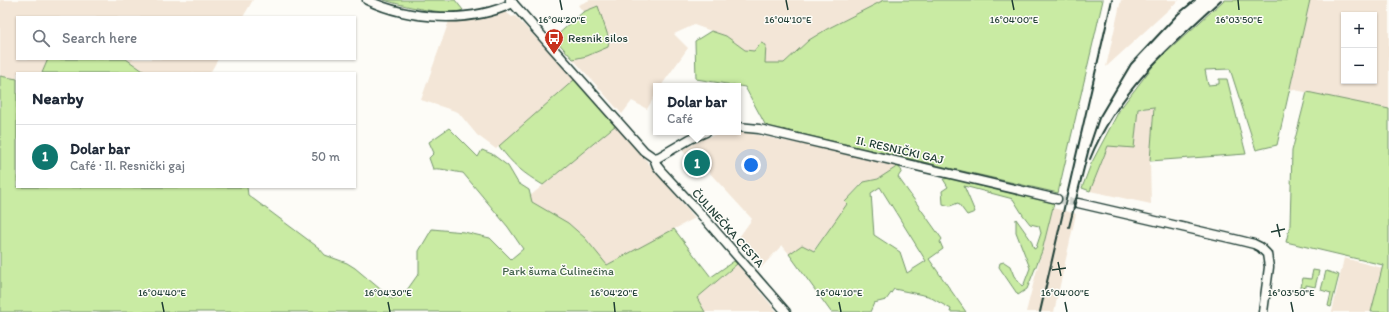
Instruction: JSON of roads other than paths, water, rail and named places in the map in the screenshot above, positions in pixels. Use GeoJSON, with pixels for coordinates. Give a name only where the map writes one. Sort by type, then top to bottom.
{"type":"FeatureCollection","features":[{"type":"Feature","properties":{"kind":"street"},"geometry":{"type":"LineString","coordinates":[[367,0],[388,8],[412,14],[439,17],[461,17],[498,10],[511,2]]}},
{"type":"Feature","properties":{"kind":"street","name":"ČULINEČKA CESTA"},"geometry":{"type":"LineString","coordinates":[[511,2],[644,151],[654,158],[661,171],[786,312]]}},
{"type":"Feature","properties":{"kind":"street","name":"II. RESNIČKI GAJ"},"geometry":{"type":"LineString","coordinates":[[741,127],[759,129],[1057,199]]}},
{"type":"Feature","properties":{"kind":"street"},"geometry":{"type":"LineString","coordinates":[[654,158],[664,155],[699,135]]}},
{"type":"Feature","properties":{"kind":"street"},"geometry":{"type":"LineString","coordinates":[[1078,204],[1254,244],[1267,254],[1268,267],[1263,312]]}},
{"type":"Feature","properties":{"kind":"tunnel"},"geometry":{"type":"LineString","coordinates":[[1057,199],[1078,203]]}},
{"type":"Feature","properties":{"kind":"railway"},"geometry":{"type":"LineString","coordinates":[[1040,312],[1112,0]]}},
{"type":"Feature","properties":{"kind":"railway"},"geometry":{"type":"LineString","coordinates":[[1069,227],[1089,148],[1099,118],[1131,64],[1178,14],[1195,0]]}},
{"type":"Feature","properties":{"kind":"railway"},"geometry":{"type":"LineString","coordinates":[[1090,159],[1101,135],[1129,92],[1164,53],[1221,0]]}},
{"type":"Feature","properties":{"kind":"place","name":"Resnik silos"},"geometry":{"type":"Point","coordinates":[554,55]}},
{"type":"Feature","properties":{"kind":"place","name":"Dolar bar"},"geometry":{"type":"Point","coordinates":[697,163]}},
{"type":"Feature","properties":{"kind":"park label","name":"Park šuma Čulinečina"},"geometry":{"type":"Point","coordinates":[558,271]}}]}
